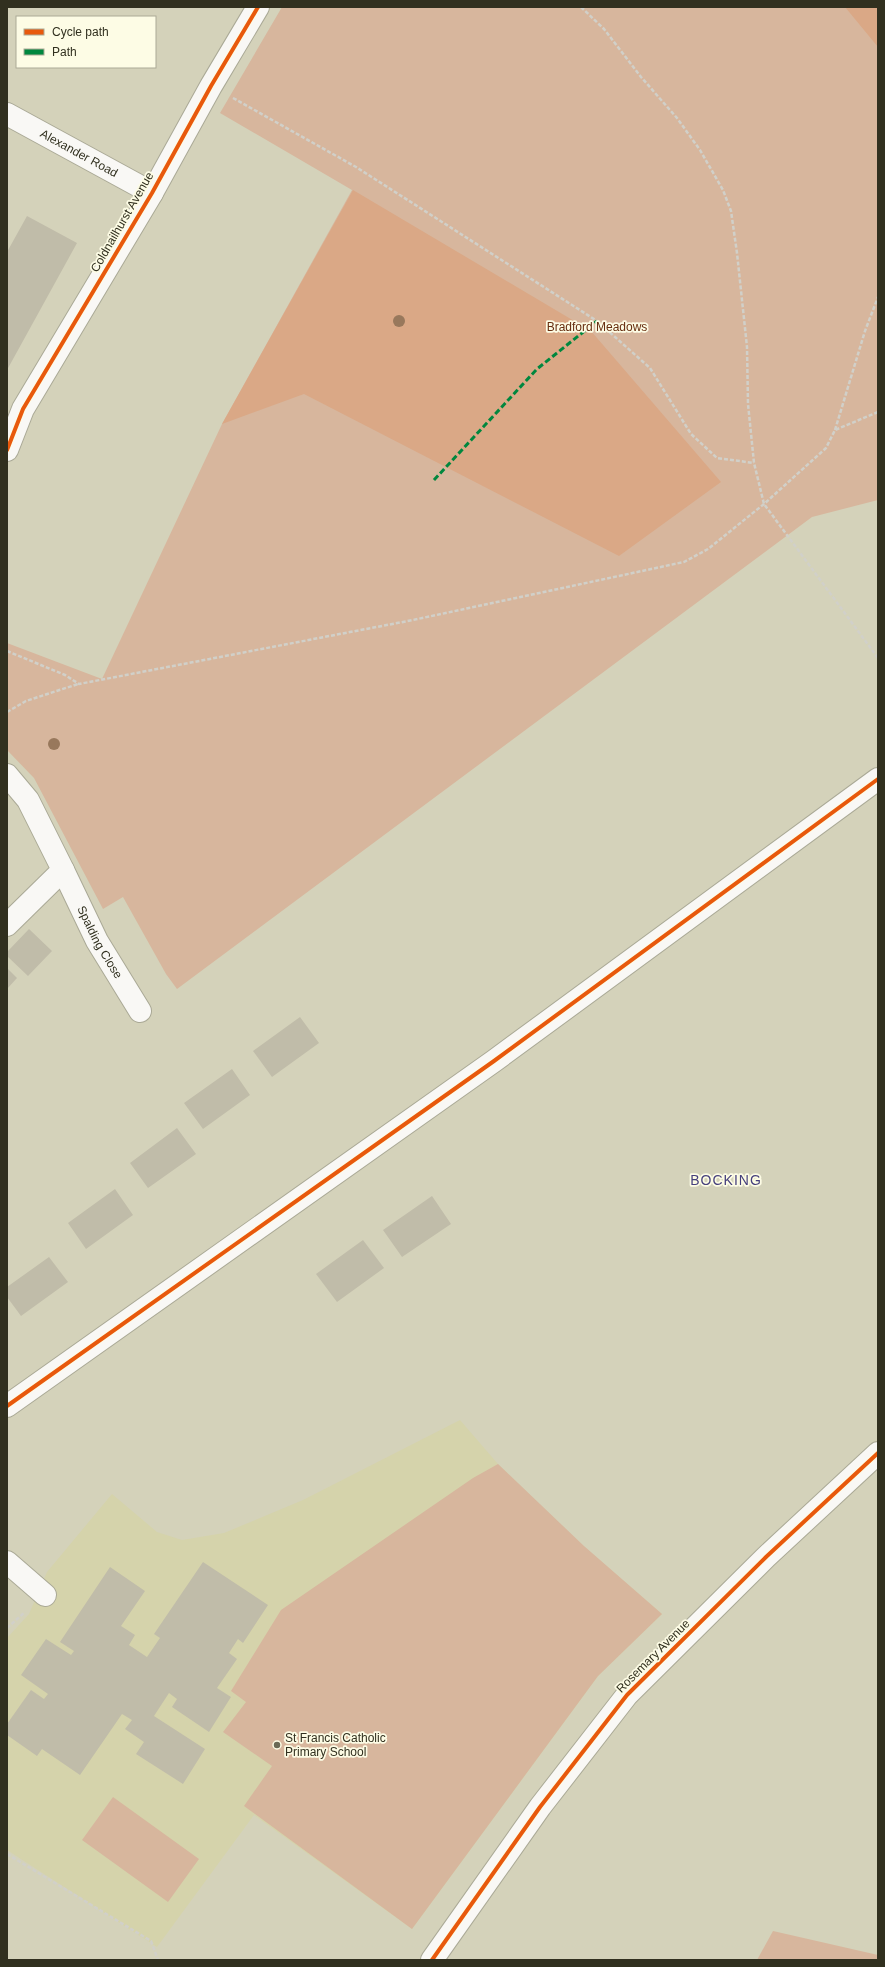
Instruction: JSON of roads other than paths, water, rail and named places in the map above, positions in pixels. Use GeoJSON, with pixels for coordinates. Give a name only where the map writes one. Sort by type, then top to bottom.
{"type":"FeatureCollection","features":[{"type":"Feature","properties":{"kind":"street","name":"Coldnailhurst Avenue"},"geometry":{"type":"LineString","coordinates":[[7,450],[23,409],[152,193],[211,86],[258,7]]}},
{"type":"Feature","properties":{"kind":"street","name":"Alexander Road"},"geometry":{"type":"LineString","coordinates":[[7,114],[152,193]]}},
{"type":"Feature","properties":{"kind":"street","name":"Spalding Close"},"geometry":{"type":"LineString","coordinates":[[7,775],[28,800],[97,941],[140,1011]]}},
{"type":"Feature","properties":{"kind":"street"},"geometry":{"type":"LineString","coordinates":[[7,1406],[494,1061],[878,779]]}},
{"type":"Feature","properties":{"kind":"street"},"geometry":{"type":"LineString","coordinates":[[7,925],[63,870]]}},
{"type":"Feature","properties":{"kind":"street","name":"Rosemary Avenue"},"geometry":{"type":"LineString","coordinates":[[432,1960],[540,1807],[627,1694],[766,1557],[878,1453]]}},
{"type":"Feature","properties":{"kind":"street"},"geometry":{"type":"LineString","coordinates":[[7,1562],[45,1595]]}},
{"type":"Feature","properties":{"kind":"place","name":"St Francis Catholic Primary School"},"geometry":{"type":"Point","coordinates":[277,1745]}},
{"type":"Feature","properties":{"kind":"district","name":"BOCKING"},"geometry":{"type":"Point","coordinates":[726,1180]}},
{"type":"Feature","properties":{"kind":"park label","name":"Bradford Meadows"},"geometry":{"type":"Point","coordinates":[597,327]}}]}
